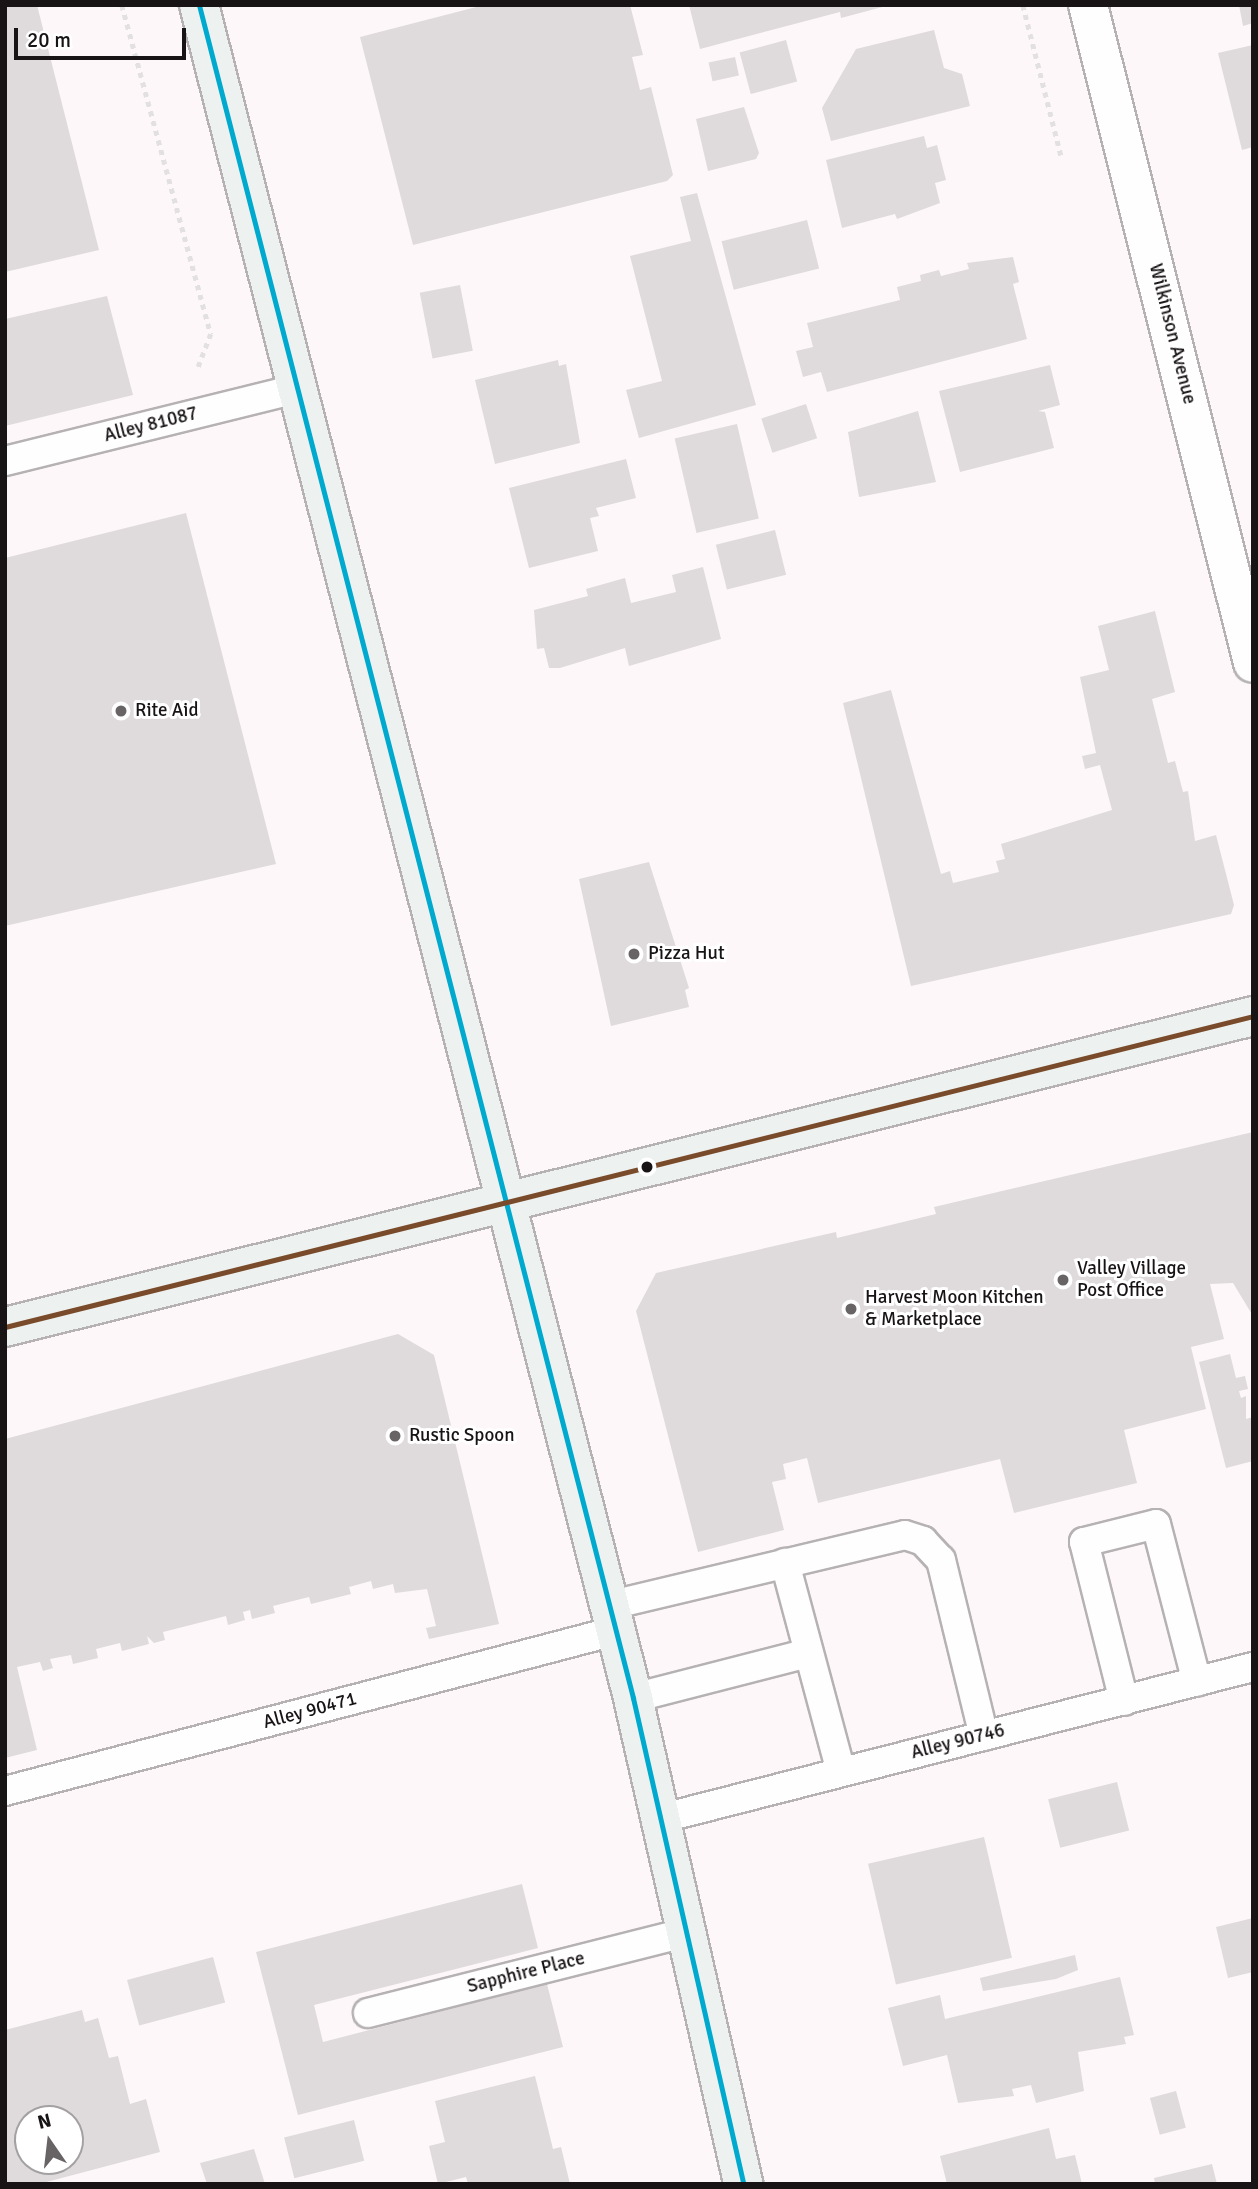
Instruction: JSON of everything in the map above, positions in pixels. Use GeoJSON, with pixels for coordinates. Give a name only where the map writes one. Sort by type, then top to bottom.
{"type":"FeatureCollection","features":[{"type":"Feature","properties":{"kind":"main road"},"geometry":{"type":"LineString","coordinates":[[199,5],[663,1818],[685,1933],[743,2184]]}},
{"type":"Feature","properties":{"kind":"main road"},"geometry":{"type":"LineString","coordinates":[[5,1327],[1253,1016]]}},
{"type":"Feature","properties":{"kind":"street","name":"Wilkinson Avenue"},"geometry":{"type":"LineString","coordinates":[[1088,5],[1253,663]]}},
{"type":"Feature","properties":{"kind":"lane","name":"Alley 81087"},"geometry":{"type":"LineString","coordinates":[[5,461],[297,389]]}},
{"type":"Feature","properties":{"kind":"lane"},"geometry":{"type":"LineString","coordinates":[[1124,1701],[1084,1542],[1156,1524],[1197,1682]]}},
{"type":"Feature","properties":{"kind":"lane","name":"Alley 90471"},"geometry":{"type":"LineString","coordinates":[[5,1791],[611,1618],[785,1563],[905,1535],[923,1541],[941,1560],[984,1736]]}},
{"type":"Feature","properties":{"kind":"lane"},"geometry":{"type":"LineString","coordinates":[[785,1563],[841,1772]]}},
{"type":"Feature","properties":{"kind":"lane"},"geometry":{"type":"LineString","coordinates":[[633,1699],[808,1653]]}},
{"type":"Feature","properties":{"kind":"lane","name":"Alley 90746"},"geometry":{"type":"LineString","coordinates":[[663,1818],[1253,1667]]}},
{"type":"Feature","properties":{"kind":"lane","name":"Sapphire Place"},"geometry":{"type":"LineString","coordinates":[[368,2013],[685,1933]]}},
{"type":"Feature","properties":{"kind":"path"},"geometry":{"type":"LineString","coordinates":[[122,5],[211,334],[193,380]]}},
{"type":"Feature","properties":{"kind":"path"},"geometry":{"type":"LineString","coordinates":[[1023,5],[1061,155]]}},
{"type":"Feature","properties":{"kind":"building"},"geometry":{"type":"Polygon","coordinates":[[[5,5],[37,5],[99,250],[5,272],[5,5]]]}},
{"type":"Feature","properties":{"kind":"building"},"geometry":{"type":"Polygon","coordinates":[[[484,5],[630,5],[643,55],[632,57],[640,90],[651,87],[673,175],[667,181],[413,245],[360,37],[484,5]]]}},
{"type":"Feature","properties":{"kind":"building"},"geometry":{"type":"Polygon","coordinates":[[[689,5],[886,6],[841,18],[840,12],[700,49],[689,5]]]}},
{"type":"Feature","properties":{"kind":"building"},"geometry":{"type":"Polygon","coordinates":[[[1239,5],[1253,5],[1253,23],[1243,26],[1239,5]]]}},
{"type":"Feature","properties":{"kind":"building"},"geometry":{"type":"Polygon","coordinates":[[[934,30],[944,68],[962,74],[970,106],[831,141],[822,108],[856,49],[934,30]]]}},
{"type":"Feature","properties":{"kind":"building"},"geometry":{"type":"Polygon","coordinates":[[[786,40],[797,82],[751,94],[740,52],[786,40]]]}},
{"type":"Feature","properties":{"kind":"building"},"geometry":{"type":"Polygon","coordinates":[[[1253,45],[1253,147],[1242,150],[1218,53],[1253,45]]]}},
{"type":"Feature","properties":{"kind":"building"},"geometry":{"type":"Polygon","coordinates":[[[735,57],[739,76],[713,81],[709,63],[735,57]]]}},
{"type":"Feature","properties":{"kind":"building"},"geometry":{"type":"Polygon","coordinates":[[[744,107],[759,153],[756,159],[708,171],[696,119],[744,107]]]}},
{"type":"Feature","properties":{"kind":"building"},"geometry":{"type":"Polygon","coordinates":[[[924,136],[927,148],[937,145],[946,180],[935,183],[940,203],[897,219],[895,214],[842,228],[826,160],[924,136]]]}},
{"type":"Feature","properties":{"kind":"building"},"geometry":{"type":"Polygon","coordinates":[[[697,193],[756,405],[639,438],[626,390],[662,381],[630,256],[691,241],[680,197],[697,193]]]}},
{"type":"Feature","properties":{"kind":"building"},"geometry":{"type":"Polygon","coordinates":[[[807,220],[819,269],[734,290],[722,241],[807,220]]]}},
{"type":"Feature","properties":{"kind":"building"},"geometry":{"type":"Polygon","coordinates":[[[1013,257],[1019,282],[1013,284],[1027,339],[827,392],[821,372],[803,377],[796,351],[813,347],[807,323],[900,300],[897,287],[921,281],[920,275],[939,270],[941,276],[969,269],[967,263],[1013,257]]]}},
{"type":"Feature","properties":{"kind":"building"},"geometry":{"type":"Polygon","coordinates":[[[460,285],[473,351],[433,359],[420,293],[460,285]]]}},
{"type":"Feature","properties":{"kind":"building"},"geometry":{"type":"Polygon","coordinates":[[[107,296],[133,395],[5,426],[5,319],[107,296]]]}},
{"type":"Feature","properties":{"kind":"building"},"geometry":{"type":"Polygon","coordinates":[[[558,360],[559,366],[566,364],[580,443],[495,464],[475,380],[558,360]]]}},
{"type":"Feature","properties":{"kind":"building"},"geometry":{"type":"Polygon","coordinates":[[[1050,365],[1060,405],[1038,411],[1045,412],[1054,448],[960,472],[939,391],[1050,365]]]}},
{"type":"Feature","properties":{"kind":"building"},"geometry":{"type":"Polygon","coordinates":[[[806,404],[817,438],[772,453],[761,419],[806,404]]]}},
{"type":"Feature","properties":{"kind":"building"},"geometry":{"type":"Polygon","coordinates":[[[918,411],[936,482],[859,497],[848,432],[918,411]]]}},
{"type":"Feature","properties":{"kind":"building"},"geometry":{"type":"Polygon","coordinates":[[[737,424],[759,519],[696,533],[675,438],[737,424]]]}},
{"type":"Feature","properties":{"kind":"building"},"geometry":{"type":"Polygon","coordinates":[[[626,459],[636,498],[596,508],[599,516],[590,518],[598,551],[529,568],[509,488],[626,459]]]}},
{"type":"Feature","properties":{"kind":"building","name":"Rite Aid"},"geometry":{"type":"Polygon","coordinates":[[[186,513],[276,864],[5,926],[5,558],[186,513]]]}},
{"type":"Feature","properties":{"kind":"building"},"geometry":{"type":"Polygon","coordinates":[[[775,530],[786,575],[727,589],[716,545],[775,530]]]}},
{"type":"Feature","properties":{"kind":"building"},"geometry":{"type":"Polygon","coordinates":[[[703,567],[721,639],[629,666],[625,648],[560,668],[549,668],[544,648],[537,649],[534,610],[588,596],[586,589],[625,578],[631,603],[676,592],[672,575],[703,567]]]}},
{"type":"Feature","properties":{"kind":"building"},"geometry":{"type":"Polygon","coordinates":[[[1155,611],[1175,692],[1152,699],[1168,763],[1175,761],[1183,792],[1188,791],[1195,841],[1216,835],[1234,905],[1231,914],[911,986],[843,703],[891,690],[941,874],[950,871],[953,883],[999,872],[996,861],[1005,859],[1001,844],[1112,810],[1100,765],[1085,769],[1082,756],[1096,753],[1080,677],[1109,670],[1098,626],[1155,611]]]}},
{"type":"Feature","properties":{"kind":"building","name":"Pizza Hut"},"geometry":{"type":"Polygon","coordinates":[[[649,862],[689,988],[685,990],[689,1007],[611,1026],[579,879],[649,862]]]}},
{"type":"Feature","properties":{"kind":"building"},"geometry":{"type":"Polygon","coordinates":[[[1253,1132],[1253,1316],[1233,1283],[1210,1284],[1224,1339],[1191,1347],[1206,1409],[1124,1430],[1137,1483],[1014,1513],[1000,1459],[818,1503],[807,1458],[783,1464],[786,1479],[772,1482],[784,1530],[698,1552],[636,1311],[656,1273],[836,1232],[837,1238],[936,1214],[934,1207],[1253,1132]]]}},
{"type":"Feature","properties":{"kind":"building"},"geometry":{"type":"Polygon","coordinates":[[[398,1334],[434,1355],[499,1624],[429,1639],[426,1628],[436,1626],[427,1589],[395,1593],[393,1584],[373,1589],[371,1581],[349,1587],[351,1594],[311,1604],[309,1597],[273,1606],[275,1613],[252,1619],[250,1610],[243,1612],[245,1620],[228,1625],[226,1616],[163,1632],[165,1640],[154,1643],[147,1636],[149,1644],[122,1651],[120,1643],[96,1649],[98,1658],[73,1664],[71,1655],[50,1659],[53,1668],[43,1671],[40,1662],[17,1667],[37,1750],[5,1758],[5,1439],[398,1334]]]}},
{"type":"Feature","properties":{"kind":"building"},"geometry":{"type":"Polygon","coordinates":[[[1230,1354],[1236,1378],[1245,1376],[1248,1389],[1239,1391],[1241,1398],[1246,1396],[1246,1419],[1253,1417],[1253,1461],[1226,1468],[1199,1362],[1230,1354]]]}},
{"type":"Feature","properties":{"kind":"building"},"geometry":{"type":"Polygon","coordinates":[[[1117,1782],[1129,1831],[1060,1848],[1048,1799],[1117,1782]]]}},
{"type":"Feature","properties":{"kind":"building"},"geometry":{"type":"Polygon","coordinates":[[[984,1837],[1012,1958],[896,1985],[868,1864],[984,1837]]]}},
{"type":"Feature","properties":{"kind":"building"},"geometry":{"type":"Polygon","coordinates":[[[522,1884],[538,1948],[314,2005],[323,2042],[547,1984],[563,2047],[298,2115],[256,1952],[522,1884]]]}},
{"type":"Feature","properties":{"kind":"building"},"geometry":{"type":"Polygon","coordinates":[[[1253,1918],[1253,1972],[1228,1978],[1216,1927],[1253,1918]]]}},
{"type":"Feature","properties":{"kind":"building"},"geometry":{"type":"Polygon","coordinates":[[[1075,1955],[1078,1970],[1056,1979],[983,1991],[980,1978],[1075,1955]]]}},
{"type":"Feature","properties":{"kind":"building"},"geometry":{"type":"Polygon","coordinates":[[[213,1957],[225,2002],[139,2025],[127,1980],[213,1957]]]}},
{"type":"Feature","properties":{"kind":"building"},"geometry":{"type":"Polygon","coordinates":[[[1120,1977],[1134,2035],[1124,2037],[1126,2044],[1078,2052],[1084,2091],[1036,2103],[1031,2085],[1012,2089],[1014,2096],[958,2103],[947,2055],[903,2066],[888,2008],[940,1995],[945,2019],[1120,1977]]]}},
{"type":"Feature","properties":{"kind":"building"},"geometry":{"type":"Polygon","coordinates":[[[82,2010],[85,2022],[98,2018],[109,2058],[118,2056],[130,2104],[146,2099],[160,2152],[84,2172],[84,2105],[14,2105],[14,2175],[73,2175],[39,2184],[5,2184],[5,2030],[82,2010]]]}},
{"type":"Feature","properties":{"kind":"building"},"geometry":{"type":"Polygon","coordinates":[[[535,2076],[553,2149],[561,2147],[570,2184],[468,2184],[466,2177],[438,2184],[429,2146],[445,2142],[435,2101],[535,2076]]]}},
{"type":"Feature","properties":{"kind":"building"},"geometry":{"type":"Polygon","coordinates":[[[1176,2091],[1186,2128],[1160,2135],[1150,2098],[1176,2091]]]}},
{"type":"Feature","properties":{"kind":"building"},"geometry":{"type":"Polygon","coordinates":[[[354,2120],[364,2161],[294,2178],[284,2137],[354,2120]]]}},
{"type":"Feature","properties":{"kind":"building"},"geometry":{"type":"Polygon","coordinates":[[[1049,2128],[1056,2159],[1075,2155],[1082,2184],[947,2184],[940,2156],[1049,2128]]]}},
{"type":"Feature","properties":{"kind":"building"},"geometry":{"type":"Polygon","coordinates":[[[254,2149],[265,2184],[207,2184],[200,2163],[254,2149]]]}},
{"type":"Feature","properties":{"kind":"building"},"geometry":{"type":"Polygon","coordinates":[[[1212,2164],[1217,2184],[1155,2184],[1154,2178],[1212,2164]]]}},
{"type":"Feature","properties":{"kind":"transit line"},"geometry":{"type":"LineString","coordinates":[[199,5],[633,1698],[743,2184]]}},
{"type":"Feature","properties":{"kind":"transit line"},"geometry":{"type":"LineString","coordinates":[[5,1327],[1253,1016]]}},
{"type":"Feature","properties":{"kind":"place","name":"Rite Aid"},"geometry":{"type":"Point","coordinates":[121,711]}},
{"type":"Feature","properties":{"kind":"place","name":"Pizza Hut"},"geometry":{"type":"Point","coordinates":[634,954]}},
{"type":"Feature","properties":{"kind":"place","name":"Valley Village Post Office"},"geometry":{"type":"Point","coordinates":[1063,1280]}},
{"type":"Feature","properties":{"kind":"place","name":"Harvest Moon Kitchen & Marketplace"},"geometry":{"type":"Point","coordinates":[851,1309]}},
{"type":"Feature","properties":{"kind":"place","name":"Rustic Spoon"},"geometry":{"type":"Point","coordinates":[395,1436]}}]}
